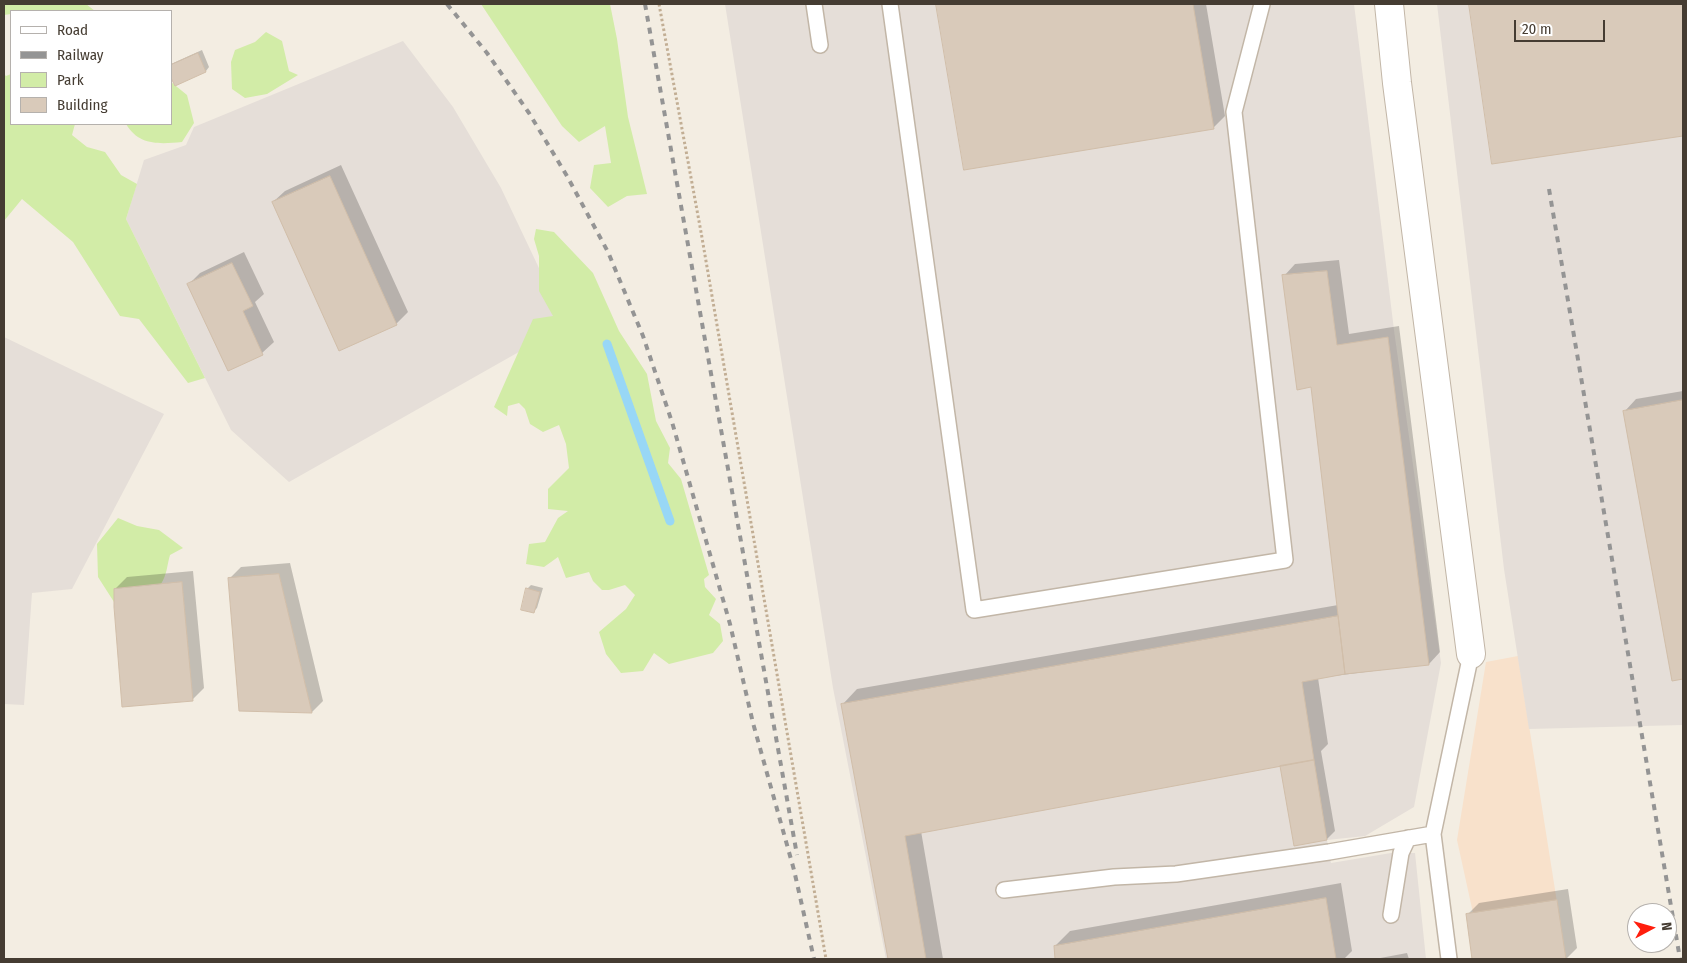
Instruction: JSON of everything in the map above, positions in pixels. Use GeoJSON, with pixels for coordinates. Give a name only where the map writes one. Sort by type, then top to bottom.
{"type":"FeatureCollection","features":[{"type":"Feature","properties":{"kind":"street"},"geometry":{"type":"LineString","coordinates":[[1389,4],[1397,83],[1471,654]]}},
{"type":"Feature","properties":{"kind":"lane"},"geometry":{"type":"LineString","coordinates":[[814,4],[820,45]]}},
{"type":"Feature","properties":{"kind":"lane"},"geometry":{"type":"LineString","coordinates":[[890,4],[974,610],[1285,560],[1234,112],[1262,4]]}},
{"type":"Feature","properties":{"kind":"lane"},"geometry":{"type":"LineString","coordinates":[[1449,959],[1433,834],[1471,654]]}},
{"type":"Feature","properties":{"kind":"lane"},"geometry":{"type":"LineString","coordinates":[[1004,890],[1114,877],[1176,874],[1329,852],[1433,834]]}},
{"type":"Feature","properties":{"kind":"lane"},"geometry":{"type":"LineString","coordinates":[[1391,916],[1402,853],[1408,838]]}},
{"type":"Feature","properties":{"kind":"path"},"geometry":{"type":"LineString","coordinates":[[659,4],[826,959]]}},
{"type":"Feature","properties":{"kind":"shaded area"},"geometry":{"type":"Polygon","coordinates":[[[725,4],[1354,4],[1394,330],[1441,663],[1414,807],[1365,836],[1327,840],[1331,863],[1391,853],[1415,853],[1426,959],[886,959],[833,688],[725,4]]]}},
{"type":"Feature","properties":{"kind":"shaded area"},"geometry":{"type":"Polygon","coordinates":[[[1437,4],[1683,4],[1683,725],[1529,729],[1504,569],[1437,4]]]}},
{"type":"Feature","properties":{"kind":"shaded area"},"geometry":{"type":"Polygon","coordinates":[[[403,41],[453,107],[501,188],[565,323],[540,340],[289,482],[231,430],[126,219],[144,160],[186,145],[194,127],[403,41]]]}},
{"type":"Feature","properties":{"kind":"shaded area"},"geometry":{"type":"Polygon","coordinates":[[[4,337],[164,414],[72,589],[32,593],[24,705],[4,704],[4,337]]]}},
{"type":"Feature","properties":{"kind":"shaded area"},"geometry":{"type":"Polygon","coordinates":[[[1518,656],[1566,959],[1472,959],[1466,914],[1473,913],[1457,840],[1486,662],[1518,656]]]}},
{"type":"Feature","properties":{"kind":"green space"},"geometry":{"type":"Polygon","coordinates":[[[4,4],[86,4],[94,10],[10,10],[10,14],[4,15],[4,4]]]}},
{"type":"Feature","properties":{"kind":"green space"},"geometry":{"type":"Polygon","coordinates":[[[481,4],[610,4],[628,117],[647,194],[627,196],[608,207],[590,188],[594,165],[611,163],[605,126],[579,142],[562,126],[481,4]]]}},
{"type":"Feature","properties":{"kind":"green space"},"geometry":{"type":"Polygon","coordinates":[[[266,32],[282,41],[289,71],[298,75],[267,94],[245,98],[232,89],[231,62],[235,50],[255,42],[266,32]]]}},
{"type":"Feature","properties":{"kind":"green space"},"geometry":{"type":"Polygon","coordinates":[[[4,74],[6,76],[10,74],[10,125],[75,125],[72,135],[87,147],[105,152],[121,175],[137,184],[126,219],[205,378],[188,383],[139,319],[120,316],[73,242],[22,199],[4,221],[4,74]]]}},
{"type":"Feature","properties":{"kind":"green space"},"geometry":{"type":"Polygon","coordinates":[[[172,83],[187,95],[194,123],[182,142],[151,142],[144,140],[131,131],[127,125],[172,125],[172,83]]]}},
{"type":"Feature","properties":{"kind":"green space"},"geometry":{"type":"Polygon","coordinates":[[[536,229],[554,232],[593,273],[619,331],[647,374],[656,421],[670,448],[668,463],[681,479],[709,575],[704,579],[705,587],[716,599],[709,615],[720,624],[723,641],[713,653],[669,664],[654,653],[643,671],[621,673],[606,654],[599,632],[626,609],[635,595],[625,585],[602,590],[593,581],[589,572],[566,578],[558,557],[544,567],[526,564],[529,544],[545,542],[558,518],[568,511],[548,509],[548,489],[569,468],[566,444],[559,425],[543,432],[530,424],[525,409],[519,403],[508,406],[507,416],[494,407],[533,319],[553,316],[539,291],[539,256],[534,239],[536,229]]]}},
{"type":"Feature","properties":{"kind":"green space"},"geometry":{"type":"Polygon","coordinates":[[[118,518],[137,526],[159,530],[183,548],[170,555],[166,574],[161,584],[114,589],[114,602],[98,577],[97,544],[118,518]]]}},
{"type":"Feature","properties":{"kind":"building"},"geometry":{"type":"Polygon","coordinates":[[[936,4],[1193,4],[1214,129],[964,170],[936,4]]]}},
{"type":"Feature","properties":{"kind":"building"},"geometry":{"type":"Polygon","coordinates":[[[1469,4],[1683,4],[1683,136],[1492,164],[1469,4]]]}},
{"type":"Feature","properties":{"kind":"building"},"geometry":{"type":"Polygon","coordinates":[[[198,53],[206,72],[175,86],[172,80],[172,65],[198,53]]]}},
{"type":"Feature","properties":{"kind":"building"},"geometry":{"type":"Polygon","coordinates":[[[330,176],[397,325],[339,351],[272,202],[330,176]]]}},
{"type":"Feature","properties":{"kind":"building"},"geometry":{"type":"Polygon","coordinates":[[[232,263],[253,306],[243,311],[263,355],[228,371],[187,284],[232,263]]]}},
{"type":"Feature","properties":{"kind":"building"},"geometry":{"type":"Polygon","coordinates":[[[1327,271],[1337,345],[1388,337],[1429,665],[1345,674],[1311,387],[1297,390],[1282,275],[1327,271]]]}},
{"type":"Feature","properties":{"kind":"building"},"geometry":{"type":"Polygon","coordinates":[[[1683,400],[1683,679],[1672,681],[1623,411],[1683,400]]]}},
{"type":"Feature","properties":{"kind":"building"},"geometry":{"type":"Polygon","coordinates":[[[279,574],[312,713],[239,711],[228,578],[279,574]]]}},
{"type":"Feature","properties":{"kind":"building"},"geometry":{"type":"Polygon","coordinates":[[[182,582],[193,701],[122,707],[114,589],[182,582]]]}},
{"type":"Feature","properties":{"kind":"building"},"geometry":{"type":"Polygon","coordinates":[[[526,588],[540,592],[534,613],[521,610],[526,588]]]}},
{"type":"Feature","properties":{"kind":"building"},"geometry":{"type":"Polygon","coordinates":[[[1338,616],[1345,674],[1302,682],[1314,760],[905,836],[926,959],[888,959],[841,704],[1338,616]]]}},
{"type":"Feature","properties":{"kind":"building"},"geometry":{"type":"Polygon","coordinates":[[[1314,760],[1327,840],[1294,846],[1280,766],[1314,760]]]}},
{"type":"Feature","properties":{"kind":"building"},"geometry":{"type":"Polygon","coordinates":[[[1326,898],[1336,959],[1055,959],[1054,946],[1326,898]]]}},
{"type":"Feature","properties":{"kind":"building"},"geometry":{"type":"Polygon","coordinates":[[[1557,900],[1566,959],[1472,959],[1466,914],[1557,900]]]}},
{"type":"Feature","properties":{"kind":"waterway"},"geometry":{"type":"LineString","coordinates":[[607,344],[670,521]]}},
{"type":"Feature","properties":{"kind":"railway"},"geometry":{"type":"LineString","coordinates":[[447,4],[487,53],[529,113],[567,176],[608,252],[643,336],[672,422],[730,624],[753,723],[794,870],[814,959]]}},
{"type":"Feature","properties":{"kind":"railway"},"geometry":{"type":"LineString","coordinates":[[645,4],[797,855]]}},
{"type":"Feature","properties":{"kind":"railway"},"geometry":{"type":"LineString","coordinates":[[1549,189],[1680,959]]}}]}
